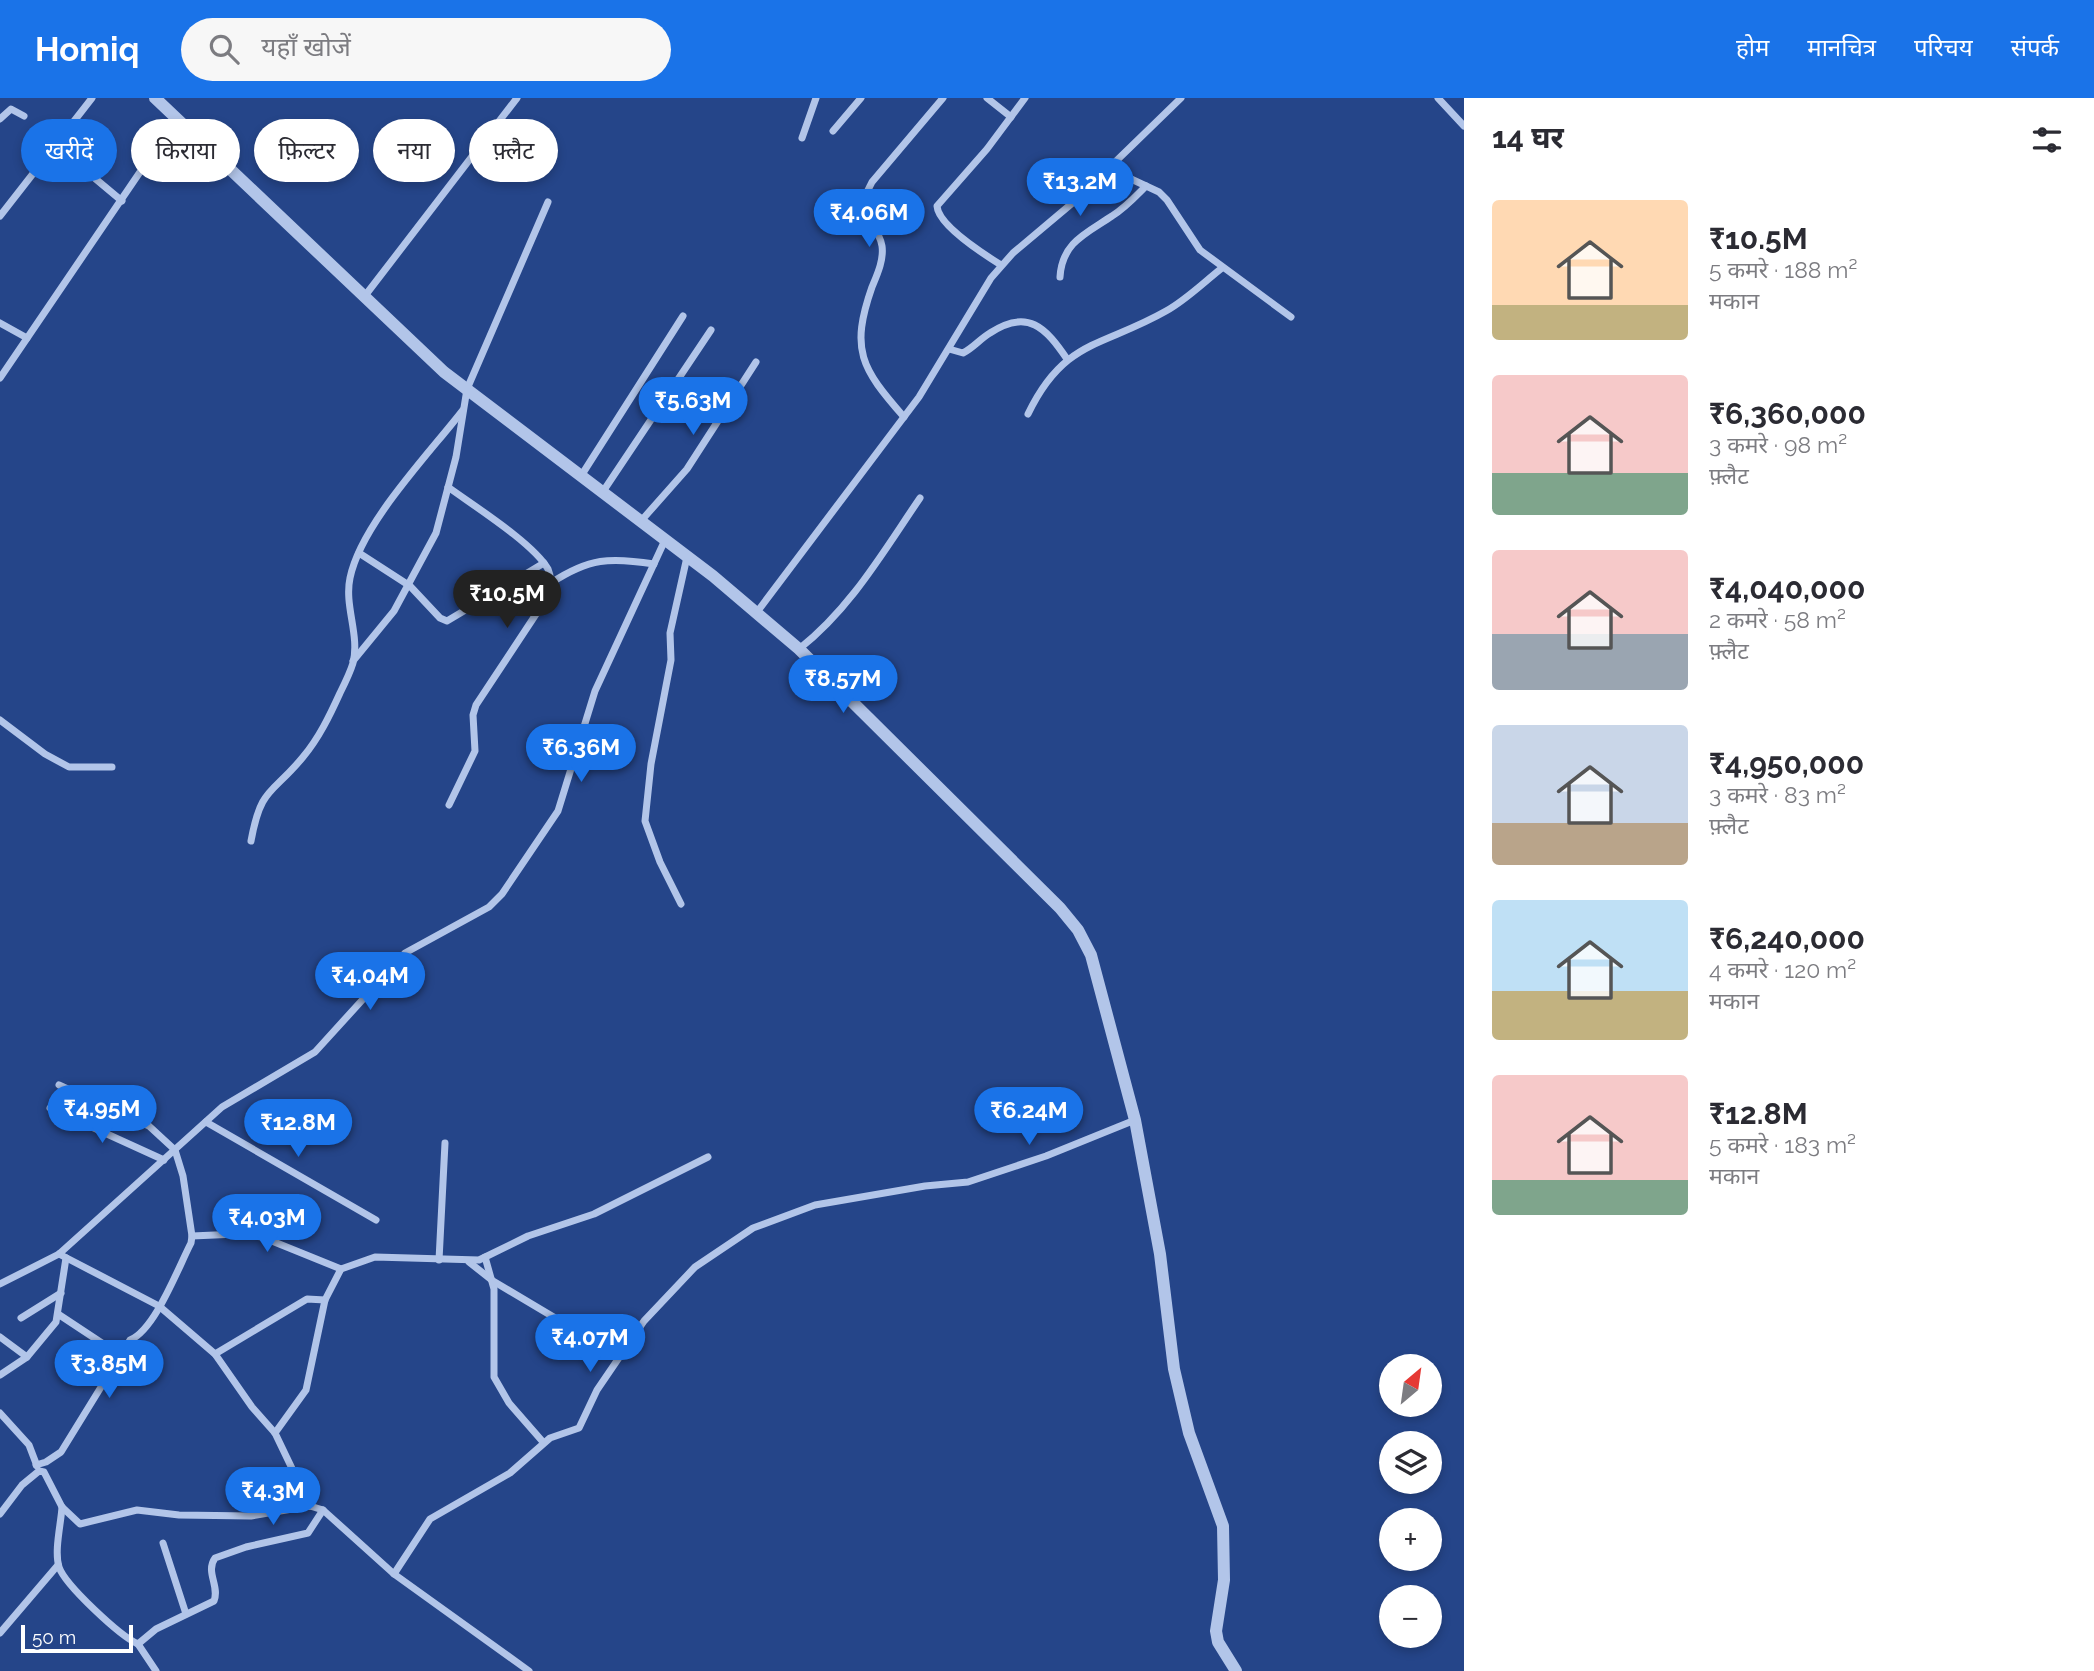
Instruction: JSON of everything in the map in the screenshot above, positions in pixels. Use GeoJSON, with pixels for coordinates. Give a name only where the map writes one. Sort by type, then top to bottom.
{"type":"FeatureCollection","features":[{"type":"Feature","properties":{"kind":"street"},"geometry":{"type":"LineString","coordinates":[[75,119],[92,98]]}},
{"type":"Feature","properties":{"kind":"street"},"geometry":{"type":"LineString","coordinates":[[155,98],[176,119]]}},
{"type":"Feature","properties":{"kind":"street"},"geometry":{"type":"LineString","coordinates":[[364,297],[517,98]]}},
{"type":"Feature","properties":{"kind":"street"},"geometry":{"type":"LineString","coordinates":[[802,138],[816,98]]}},
{"type":"Feature","properties":{"kind":"street"},"geometry":{"type":"LineString","coordinates":[[833,131],[861,98]]}},
{"type":"Feature","properties":{"kind":"street"},"geometry":{"type":"LineString","coordinates":[[904,417],[880,390],[859,345],[861,319],[881,264],[883,248],[879,235],[866,218],[861,204],[872,182],[943,98]]}},
{"type":"Feature","properties":{"kind":"street"},"geometry":{"type":"LineString","coordinates":[[987,98],[1011,117]]}},
{"type":"Feature","properties":{"kind":"street"},"geometry":{"type":"LineString","coordinates":[[1001,265],[958,234],[939,214],[937,206],[1025,98]]}},
{"type":"Feature","properties":{"kind":"street"},"geometry":{"type":"LineString","coordinates":[[757,612],[934,375],[969,309],[1001,265],[1115,164],[1181,98]]}},
{"type":"Feature","properties":{"kind":"street"},"geometry":{"type":"LineString","coordinates":[[1438,98],[1464,126]]}},
{"type":"Feature","properties":{"kind":"street"},"geometry":{"type":"LineString","coordinates":[[0,119],[11,109],[24,117]]}},
{"type":"Feature","properties":{"kind":"street"},"geometry":{"type":"LineString","coordinates":[[1115,164],[1129,178],[1167,200],[1200,250],[1291,317]]}},
{"type":"Feature","properties":{"kind":"street"},"geometry":{"type":"LineString","coordinates":[[240,180],[364,297],[467,389],[687,556],[799,649],[1024,870],[1078,930],[1091,955],[1135,1120],[1160,1254],[1174,1369],[1189,1433],[1223,1526],[1224,1580],[1216,1631],[1218,1642],[1237,1671]]}},
{"type":"Feature","properties":{"kind":"street"},"geometry":{"type":"LineString","coordinates":[[0,216],[26,182]]}},
{"type":"Feature","properties":{"kind":"street"},"geometry":{"type":"LineString","coordinates":[[99,182],[122,201]]}},
{"type":"Feature","properties":{"kind":"street"},"geometry":{"type":"LineString","coordinates":[[0,378],[135,182]]}},
{"type":"Feature","properties":{"kind":"street"},"geometry":{"type":"LineString","coordinates":[[1060,276],[1065,252],[1073,243],[1129,203],[1146,186]]}},
{"type":"Feature","properties":{"kind":"street"},"geometry":{"type":"LineString","coordinates":[[251,841],[256,812],[263,798],[304,757],[323,728],[353,661],[394,611],[410,586],[436,533],[467,389],[548,202]]}},
{"type":"Feature","properties":{"kind":"street"},"geometry":{"type":"LineString","coordinates":[[1028,414],[1040,390],[1067,359],[1102,339],[1168,310],[1222,268]]}},
{"type":"Feature","properties":{"kind":"street"},"geometry":{"type":"LineString","coordinates":[[581,476],[683,316]]}},
{"type":"Feature","properties":{"kind":"street"},"geometry":{"type":"LineString","coordinates":[[0,323],[27,338]]}},
{"type":"Feature","properties":{"kind":"street"},"geometry":{"type":"LineString","coordinates":[[949,349],[963,353],[1000,328],[1032,324],[1050,334],[1067,359]]}},
{"type":"Feature","properties":{"kind":"street"},"geometry":{"type":"LineString","coordinates":[[602,492],[711,330]]}},
{"type":"Feature","properties":{"kind":"street"},"geometry":{"type":"LineString","coordinates":[[641,521],[687,469],[756,362]]}},
{"type":"Feature","properties":{"kind":"street"},"geometry":{"type":"LineString","coordinates":[[353,661],[347,595],[350,575],[359,554],[406,481],[463,410]]}},
{"type":"Feature","properties":{"kind":"street"},"geometry":{"type":"LineString","coordinates":[[448,486],[544,563],[551,583],[548,596],[475,705],[475,751],[449,805]]}},
{"type":"Feature","properties":{"kind":"street"},"geometry":{"type":"LineString","coordinates":[[799,649],[825,628],[858,590],[919,498]]}},
{"type":"Feature","properties":{"kind":"street"},"geometry":{"type":"LineString","coordinates":[[0,1284],[63,1256],[222,1107],[315,1052],[405,953],[489,907],[514,881],[558,811],[595,691],[665,540]]}},
{"type":"Feature","properties":{"kind":"street"},"geometry":{"type":"LineString","coordinates":[[359,554],[410,586],[440,618],[447,621],[544,563]]}},
{"type":"Feature","properties":{"kind":"street"},"geometry":{"type":"LineString","coordinates":[[681,904],[660,862],[645,821],[651,764],[671,660],[670,633],[687,556]]}},
{"type":"Feature","properties":{"kind":"street"},"geometry":{"type":"LineString","coordinates":[[551,583],[581,565],[598,560],[619,558],[654,564]]}},
{"type":"Feature","properties":{"kind":"street"},"geometry":{"type":"LineString","coordinates":[[0,720],[45,754],[69,767],[113,767]]}},
{"type":"Feature","properties":{"kind":"street"},"geometry":{"type":"LineString","coordinates":[[0,1514],[37,1468],[61,1452],[130,1340],[137,1337],[150,1322],[191,1243],[192,1236],[183,1176],[175,1150],[149,1126],[59,1085]]}},
{"type":"Feature","properties":{"kind":"street"},"geometry":{"type":"LineString","coordinates":[[51,1108],[164,1160]]}},
{"type":"Feature","properties":{"kind":"street"},"geometry":{"type":"LineString","coordinates":[[394,1574],[430,1519],[510,1473],[543,1443],[579,1428],[597,1390],[644,1321],[695,1267],[753,1228],[815,1205],[925,1186],[968,1182],[1046,1156],[1135,1120]]}},
{"type":"Feature","properties":{"kind":"street"},"geometry":{"type":"LineString","coordinates":[[206,1122],[376,1220]]}},
{"type":"Feature","properties":{"kind":"street"},"geometry":{"type":"LineString","coordinates":[[439,1260],[445,1143]]}},
{"type":"Feature","properties":{"kind":"street"},"geometry":{"type":"LineString","coordinates":[[192,1236],[237,1234],[262,1237],[341,1269],[375,1257],[469,1262],[528,1236],[594,1214],[708,1157]]}},
{"type":"Feature","properties":{"kind":"street"},"geometry":{"type":"LineString","coordinates":[[0,1375],[27,1357],[56,1322],[63,1256]]}},
{"type":"Feature","properties":{"kind":"street"},"geometry":{"type":"LineString","coordinates":[[63,1256],[159,1306],[215,1354],[252,1407],[275,1433],[310,1506]]}},
{"type":"Feature","properties":{"kind":"street"},"geometry":{"type":"LineString","coordinates":[[485,1257],[493,1280],[494,1377],[503,1395],[543,1443]]}},
{"type":"Feature","properties":{"kind":"street"},"geometry":{"type":"LineString","coordinates":[[469,1262],[493,1280],[619,1356]]}},
{"type":"Feature","properties":{"kind":"street"},"geometry":{"type":"LineString","coordinates":[[275,1433],[306,1390],[325,1300],[341,1269]]}},
{"type":"Feature","properties":{"kind":"street"},"geometry":{"type":"LineString","coordinates":[[21,1318],[61,1293]]}},
{"type":"Feature","properties":{"kind":"street"},"geometry":{"type":"LineString","coordinates":[[215,1354],[307,1299],[325,1300]]}},
{"type":"Feature","properties":{"kind":"street"},"geometry":{"type":"LineString","coordinates":[[58,1314],[120,1355]]}},
{"type":"Feature","properties":{"kind":"street"},"geometry":{"type":"LineString","coordinates":[[0,1337],[27,1357]]}},
{"type":"Feature","properties":{"kind":"street"},"geometry":{"type":"LineString","coordinates":[[0,1413],[29,1446],[37,1468],[47,1476],[62,1507],[79,1524],[137,1510],[179,1515],[251,1516],[310,1506],[323,1510],[394,1574],[529,1671]]}},
{"type":"Feature","properties":{"kind":"street"},"geometry":{"type":"LineString","coordinates":[[0,1633],[58,1565],[62,1507]]}},
{"type":"Feature","properties":{"kind":"street"},"geometry":{"type":"LineString","coordinates":[[138,1644],[156,1629],[216,1598],[210,1567],[215,1558],[246,1547],[308,1533],[323,1510]]}},
{"type":"Feature","properties":{"kind":"street"},"geometry":{"type":"LineString","coordinates":[[163,1543],[186,1614]]}},
{"type":"Feature","properties":{"kind":"street"},"geometry":{"type":"LineString","coordinates":[[58,1565],[99,1614],[138,1644],[156,1671]]}}]}
